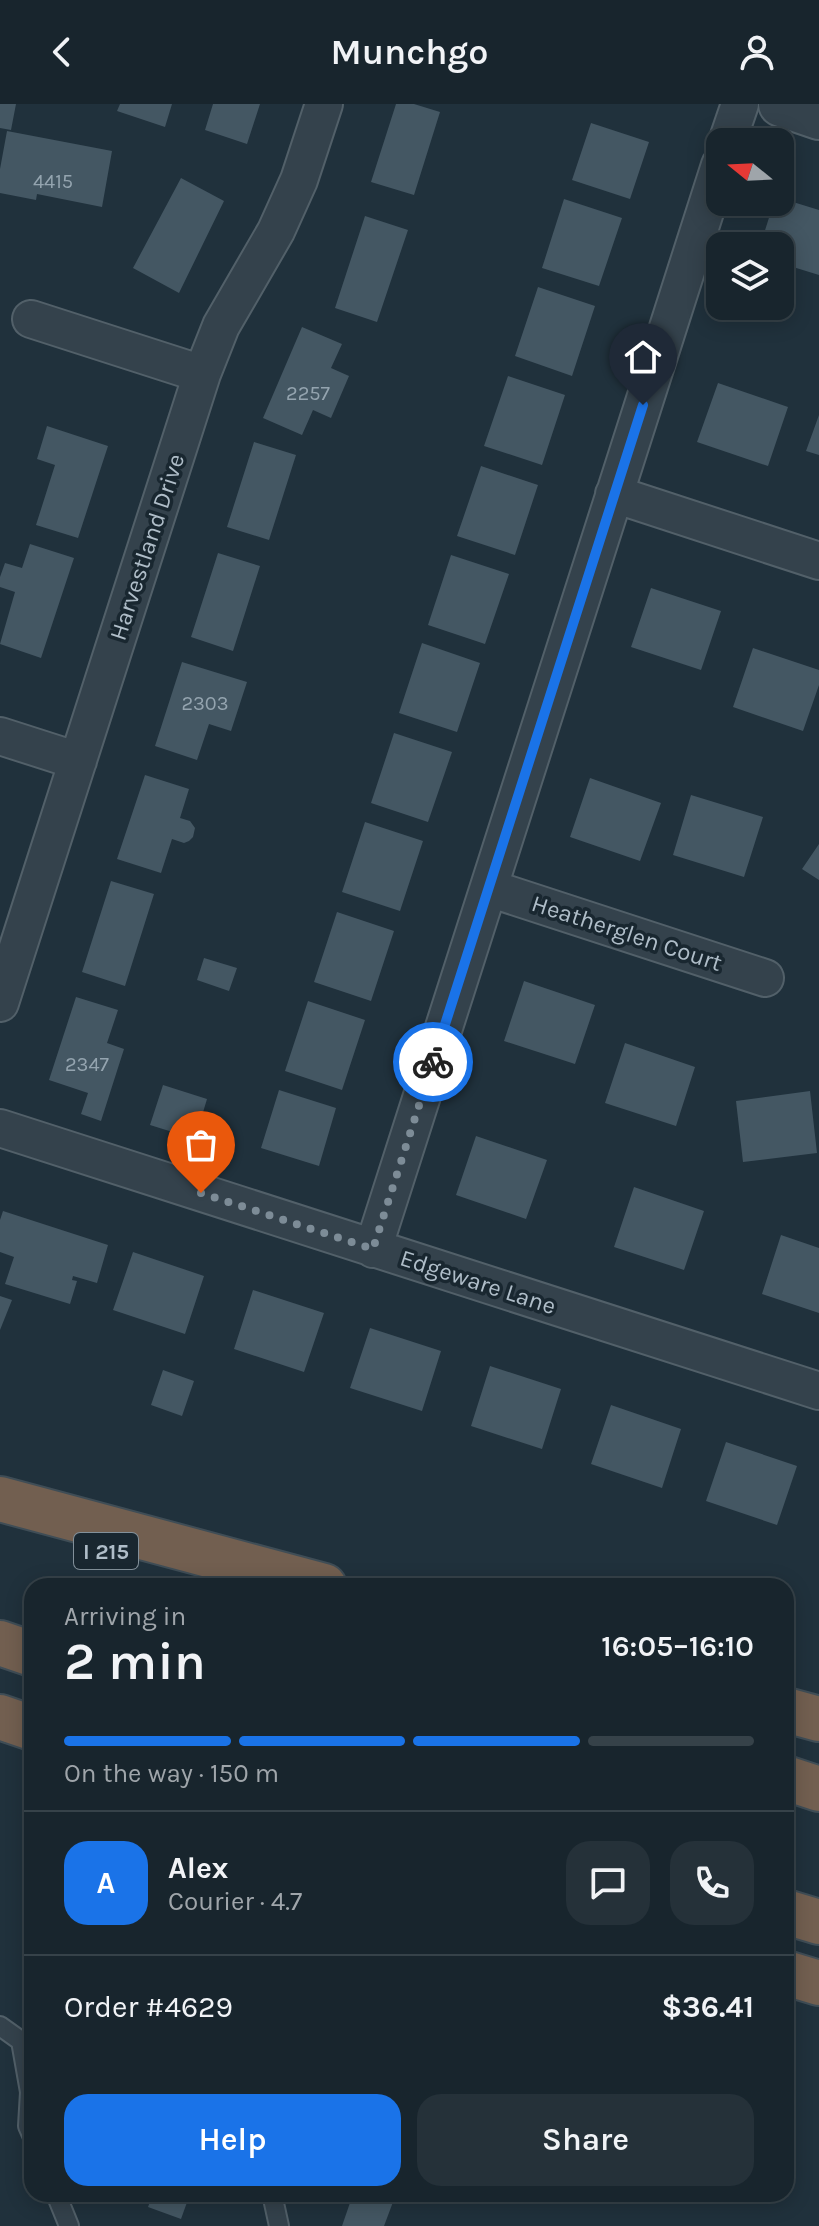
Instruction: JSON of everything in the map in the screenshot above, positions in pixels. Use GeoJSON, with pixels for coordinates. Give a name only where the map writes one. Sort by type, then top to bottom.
{"type":"FeatureCollection","features":[{"type":"Feature","properties":{"kind":"highway"},"geometry":{"type":"LineString","coordinates":[[0,1499],[294,1578]]}},
{"type":"Feature","properties":{"kind":"highway","name":"I 215"},"geometry":{"type":"LineString","coordinates":[[0,1515],[188,1578]]}},
{"type":"Feature","properties":{"kind":"highway"},"geometry":{"type":"LineString","coordinates":[[0,1643],[24,1651]]}},
{"type":"Feature","properties":{"kind":"highway"},"geometry":{"type":"LineString","coordinates":[[794,1712],[819,1719]]}},
{"type":"Feature","properties":{"kind":"highway"},"geometry":{"type":"LineString","coordinates":[[0,1717],[24,1725]]}},
{"type":"Feature","properties":{"kind":"highway"},"geometry":{"type":"LineString","coordinates":[[794,1781],[819,1789]]}},
{"type":"Feature","properties":{"kind":"highway"},"geometry":{"type":"LineString","coordinates":[[794,1914],[819,1922]]}},
{"type":"Feature","properties":{"kind":"highway"},"geometry":{"type":"LineString","coordinates":[[794,1975],[819,1983]]}},
{"type":"Feature","properties":{"kind":"street","name":"Harvestland Drive"},"geometry":{"type":"LineString","coordinates":[[0,1003],[202,374],[221,326],[288,206],[324,104]]}},
{"type":"Feature","properties":{"kind":"street"},"geometry":{"type":"LineString","coordinates":[[732,128],[740,104]]}},
{"type":"Feature","properties":{"kind":"street"},"geometry":{"type":"LineString","coordinates":[[781,104],[819,117]]}},
{"type":"Feature","properties":{"kind":"street"},"geometry":{"type":"LineString","coordinates":[[373,1249],[706,208]]}},
{"type":"Feature","properties":{"kind":"street"},"geometry":{"type":"LineString","coordinates":[[31,319],[202,374]]}},
{"type":"Feature","properties":{"kind":"street"},"geometry":{"type":"LineString","coordinates":[[614,494],[819,561]]}},
{"type":"Feature","properties":{"kind":"street"},"geometry":{"type":"LineString","coordinates":[[0,736],[78,761]]}},
{"type":"Feature","properties":{"kind":"street","name":"Heatherglen Court"},"geometry":{"type":"LineString","coordinates":[[489,888],[765,978]]}},
{"type":"Feature","properties":{"kind":"street","name":"Edgeware Lane"},"geometry":{"type":"LineString","coordinates":[[0,1128],[819,1391]]}},
{"type":"Feature","properties":{"kind":"lane"},"geometry":{"type":"LineString","coordinates":[[0,2026],[21,2041],[24,2056]]}},
{"type":"Feature","properties":{"kind":"lane"},"geometry":{"type":"LineString","coordinates":[[59,2202],[69,2226]]}},
{"type":"Feature","properties":{"kind":"lane"},"geometry":{"type":"LineString","coordinates":[[274,2202],[279,2226]]}},
{"type":"Feature","properties":{"kind":"building"},"geometry":{"type":"Polygon","coordinates":[[[0,104],[16,104],[11,130],[0,128],[0,104]]]}},
{"type":"Feature","properties":{"kind":"building"},"geometry":{"type":"Polygon","coordinates":[[[120,104],[172,104],[165,127],[117,111],[120,104]]]}},
{"type":"Feature","properties":{"kind":"building"},"geometry":{"type":"Polygon","coordinates":[[[213,104],[260,104],[247,144],[205,130],[213,104]]]}},
{"type":"Feature","properties":{"kind":"building"},"geometry":{"type":"Polygon","coordinates":[[[396,104],[414,104],[440,112],[414,195],[371,182],[396,104]]]}},
{"type":"Feature","properties":{"kind":"building"},"geometry":{"type":"Polygon","coordinates":[[[591,123],[649,142],[630,199],[572,180],[591,123]]]}},
{"type":"Feature","properties":{"kind":"building"},"geometry":{"type":"Polygon","coordinates":[[[7,131],[112,151],[102,207],[37,194],[36,200],[0,193],[0,169],[7,131]]]}},
{"type":"Feature","properties":{"kind":"building"},"geometry":{"type":"Polygon","coordinates":[[[181,178],[224,201],[179,293],[133,268],[181,178]]]}},
{"type":"Feature","properties":{"kind":"building"},"geometry":{"type":"Polygon","coordinates":[[[564,199],[622,218],[599,286],[542,268],[564,199]]]}},
{"type":"Feature","properties":{"kind":"building"},"geometry":{"type":"Polygon","coordinates":[[[794,202],[819,210],[819,275],[794,267],[794,232],[764,232],[770,216],[794,216],[794,202]]]}},
{"type":"Feature","properties":{"kind":"building"},"geometry":{"type":"Polygon","coordinates":[[[365,216],[408,230],[377,322],[335,308],[365,216]]]}},
{"type":"Feature","properties":{"kind":"building"},"geometry":{"type":"Polygon","coordinates":[[[538,287],[595,306],[572,376],[515,356],[538,287]]]}},
{"type":"Feature","properties":{"kind":"building"},"geometry":{"type":"Polygon","coordinates":[[[302,327],[342,344],[331,368],[349,376],[331,418],[313,410],[302,435],[263,418],[302,327]]]}},
{"type":"Feature","properties":{"kind":"building"},"geometry":{"type":"Polygon","coordinates":[[[508,376],[565,395],[542,465],[484,446],[508,376]]]}},
{"type":"Feature","properties":{"kind":"building"},"geometry":{"type":"Polygon","coordinates":[[[718,383],[788,407],[768,466],[697,442],[718,383]]]}},
{"type":"Feature","properties":{"kind":"building"},"geometry":{"type":"Polygon","coordinates":[[[819,415],[819,455],[806,451],[819,415]]]}},
{"type":"Feature","properties":{"kind":"building"},"geometry":{"type":"Polygon","coordinates":[[[47,426],[108,446],[78,538],[36,525],[55,465],[37,459],[47,426]]]}},
{"type":"Feature","properties":{"kind":"building"},"geometry":{"type":"Polygon","coordinates":[[[254,442],[296,455],[269,540],[227,527],[254,442]]]}},
{"type":"Feature","properties":{"kind":"building"},"geometry":{"type":"Polygon","coordinates":[[[481,466],[538,485],[515,555],[457,536],[481,466]]]}},
{"type":"Feature","properties":{"kind":"building"},"geometry":{"type":"Polygon","coordinates":[[[30,544],[74,558],[41,658],[0,644],[15,592],[0,587],[0,577],[5,563],[22,568],[30,544]]]}},
{"type":"Feature","properties":{"kind":"building"},"geometry":{"type":"Polygon","coordinates":[[[218,553],[260,566],[233,651],[191,637],[218,553]]]}},
{"type":"Feature","properties":{"kind":"building"},"geometry":{"type":"Polygon","coordinates":[[[451,555],[509,574],[485,644],[428,625],[451,555]]]}},
{"type":"Feature","properties":{"kind":"building"},"geometry":{"type":"Polygon","coordinates":[[[651,588],[721,611],[701,670],[631,647],[651,588]]]}},
{"type":"Feature","properties":{"kind":"building"},"geometry":{"type":"Polygon","coordinates":[[[422,643],[480,663],[457,732],[399,713],[422,643]]]}},
{"type":"Feature","properties":{"kind":"building"},"geometry":{"type":"Polygon","coordinates":[[[753,648],[819,670],[819,685],[803,731],[733,707],[753,648]]]}},
{"type":"Feature","properties":{"kind":"building"},"geometry":{"type":"Polygon","coordinates":[[[182,662],[247,682],[231,731],[209,724],[197,760],[155,746],[182,662]]]}},
{"type":"Feature","properties":{"kind":"building"},"geometry":{"type":"Polygon","coordinates":[[[394,733],[452,752],[428,822],[371,803],[394,733]]]}},
{"type":"Feature","properties":{"kind":"building"},"geometry":{"type":"Polygon","coordinates":[[[145,775],[189,789],[180,818],[190,821],[195,828],[193,837],[184,843],[172,839],[161,873],[117,859],[145,775]]]}},
{"type":"Feature","properties":{"kind":"building"},"geometry":{"type":"Polygon","coordinates":[[[590,778],[661,803],[640,861],[570,837],[590,778]]]}},
{"type":"Feature","properties":{"kind":"building"},"geometry":{"type":"Polygon","coordinates":[[[691,795],[763,817],[744,877],[673,855],[691,795]]]}},
{"type":"Feature","properties":{"kind":"building"},"geometry":{"type":"Polygon","coordinates":[[[365,822],[423,841],[400,911],[342,892],[365,822]]]}},
{"type":"Feature","properties":{"kind":"building"},"geometry":{"type":"Polygon","coordinates":[[[819,844],[819,880],[802,869],[819,844]]]}},
{"type":"Feature","properties":{"kind":"building"},"geometry":{"type":"Polygon","coordinates":[[[111,881],[154,894],[125,986],[82,972],[111,881]]]}},
{"type":"Feature","properties":{"kind":"building"},"geometry":{"type":"Polygon","coordinates":[[[337,912],[394,931],[371,1001],[314,982],[337,912]]]}},
{"type":"Feature","properties":{"kind":"building"},"geometry":{"type":"Polygon","coordinates":[[[204,958],[237,968],[229,991],[197,980],[204,958]]]}},
{"type":"Feature","properties":{"kind":"building"},"geometry":{"type":"Polygon","coordinates":[[[524,981],[595,1005],[575,1064],[504,1041],[524,981]]]}},
{"type":"Feature","properties":{"kind":"building"},"geometry":{"type":"Polygon","coordinates":[[[76,997],[118,1010],[107,1043],[124,1049],[101,1121],[81,1114],[88,1093],[49,1080],[76,997]]]}},
{"type":"Feature","properties":{"kind":"building"},"geometry":{"type":"Polygon","coordinates":[[[308,1001],[365,1020],[342,1090],[285,1071],[308,1001]]]}},
{"type":"Feature","properties":{"kind":"building"},"geometry":{"type":"Polygon","coordinates":[[[625,1043],[695,1067],[676,1126],[605,1103],[625,1043]]]}},
{"type":"Feature","properties":{"kind":"building"},"geometry":{"type":"Polygon","coordinates":[[[163,1085],[207,1099],[195,1139],[150,1125],[163,1085]]]}},
{"type":"Feature","properties":{"kind":"building"},"geometry":{"type":"Polygon","coordinates":[[[279,1090],[336,1108],[319,1166],[261,1148],[279,1090]]]}},
{"type":"Feature","properties":{"kind":"building"},"geometry":{"type":"Polygon","coordinates":[[[810,1091],[817,1153],[743,1162],[736,1101],[810,1091]]]}},
{"type":"Feature","properties":{"kind":"building"},"geometry":{"type":"Polygon","coordinates":[[[476,1136],[547,1160],[526,1219],[456,1195],[476,1136]]]}},
{"type":"Feature","properties":{"kind":"building"},"geometry":{"type":"Polygon","coordinates":[[[634,1187],[704,1211],[684,1270],[614,1247],[634,1187]]]}},
{"type":"Feature","properties":{"kind":"building"},"geometry":{"type":"Polygon","coordinates":[[[3,1211],[108,1245],[97,1283],[73,1276],[72,1280],[77,1281],[70,1304],[5,1284],[14,1257],[0,1252],[3,1211]]]}},
{"type":"Feature","properties":{"kind":"building"},"geometry":{"type":"Polygon","coordinates":[[[781,1235],[819,1248],[819,1313],[762,1294],[781,1235]]]}},
{"type":"Feature","properties":{"kind":"building"},"geometry":{"type":"Polygon","coordinates":[[[133,1252],[204,1276],[185,1334],[113,1310],[133,1252]]]}},
{"type":"Feature","properties":{"kind":"building"},"geometry":{"type":"Polygon","coordinates":[[[253,1290],[324,1313],[304,1372],[234,1349],[253,1290]]]}},
{"type":"Feature","properties":{"kind":"building"},"geometry":{"type":"Polygon","coordinates":[[[0,1296],[12,1300],[0,1330],[0,1296]]]}},
{"type":"Feature","properties":{"kind":"building"},"geometry":{"type":"Polygon","coordinates":[[[370,1328],[441,1351],[422,1411],[350,1388],[370,1328]]]}},
{"type":"Feature","properties":{"kind":"building"},"geometry":{"type":"Polygon","coordinates":[[[490,1366],[561,1389],[542,1449],[471,1426],[490,1366]]]}},
{"type":"Feature","properties":{"kind":"building"},"geometry":{"type":"Polygon","coordinates":[[[163,1370],[194,1381],[182,1416],[151,1405],[163,1370]]]}},
{"type":"Feature","properties":{"kind":"building"},"geometry":{"type":"Polygon","coordinates":[[[611,1405],[681,1429],[662,1488],[591,1464],[611,1405]]]}},
{"type":"Feature","properties":{"kind":"building"},"geometry":{"type":"Polygon","coordinates":[[[726,1442],[797,1466],[777,1525],[706,1501],[726,1442]]]}},
{"type":"Feature","properties":{"kind":"building"},"geometry":{"type":"Polygon","coordinates":[[[150,2202],[187,2202],[181,2219],[148,2207],[150,2202]]]}},
{"type":"Feature","properties":{"kind":"building"},"geometry":{"type":"Polygon","coordinates":[[[350,2202],[393,2202],[384,2226],[342,2226],[350,2202]]]}},
{"type":"Feature","properties":{"kind":"way so far"},"geometry":{"type":"LineString","coordinates":[[201,1193],[373,1249],[433,1062]]}},
{"type":"Feature","properties":{"kind":"route"},"geometry":{"type":"LineString","coordinates":[[433,1062],[643,405]]}}]}
